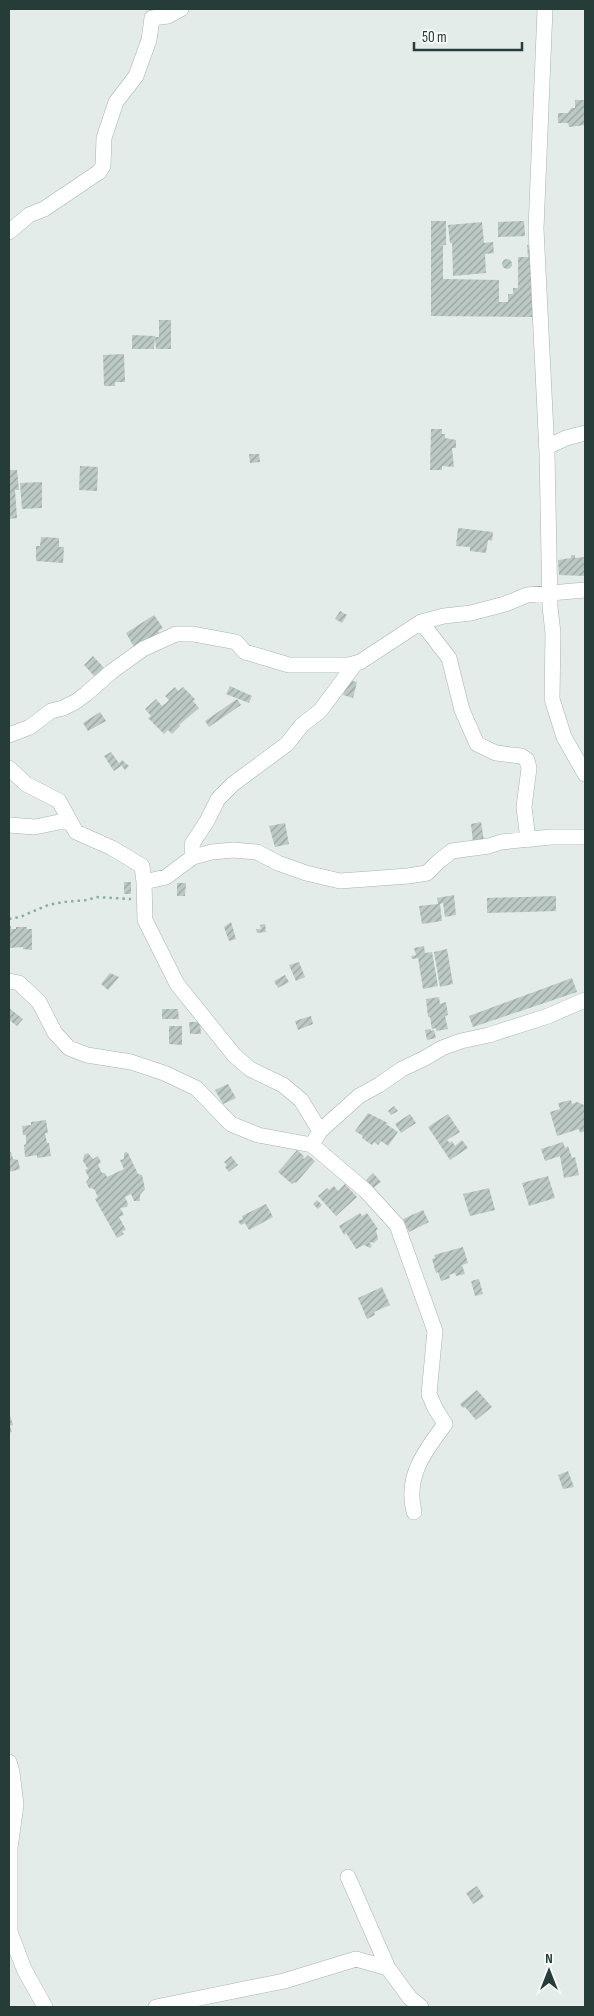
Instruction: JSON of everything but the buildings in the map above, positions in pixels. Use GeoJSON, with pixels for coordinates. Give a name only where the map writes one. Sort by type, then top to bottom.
{"type":"FeatureCollection","features":[{"type":"Feature","properties":{"kind":"street"},"geometry":{"type":"LineString","coordinates":[[9,232],[29,215],[44,209],[99,172],[103,166],[104,138],[116,102],[136,76],[148,40],[152,18],[168,16],[182,9]]}},
{"type":"Feature","properties":{"kind":"street"},"geometry":{"type":"LineString","coordinates":[[545,9],[536,229],[553,633],[552,699],[564,737],[585,774]]}},
{"type":"Feature","properties":{"kind":"street"},"geometry":{"type":"LineString","coordinates":[[546,447],[566,438],[585,433]]}},
{"type":"Feature","properties":{"kind":"street"},"geometry":{"type":"LineString","coordinates":[[193,857],[192,844],[218,799],[233,784],[287,744],[302,725],[320,710],[354,664],[421,622],[444,616],[471,613],[505,604],[527,595],[585,590]]}},
{"type":"Feature","properties":{"kind":"street"},"geometry":{"type":"LineString","coordinates":[[421,622],[448,658],[462,710],[477,744],[496,753],[521,756],[527,760],[529,768],[524,807],[528,840]]}},
{"type":"Feature","properties":{"kind":"street"},"geometry":{"type":"LineString","coordinates":[[9,736],[30,727],[50,711],[63,708],[74,702],[143,649],[176,634],[193,634],[236,642],[245,652],[289,665],[336,666],[354,664]]}},
{"type":"Feature","properties":{"kind":"street"},"geometry":{"type":"LineString","coordinates":[[9,768],[26,784],[59,801],[76,832],[112,848],[142,866],[146,920],[177,984],[195,1009],[234,1055],[250,1069],[283,1085],[301,1100],[320,1131]]}},
{"type":"Feature","properties":{"kind":"street"},"geometry":{"type":"LineString","coordinates":[[9,825],[35,827],[59,822],[70,822]]}},
{"type":"Feature","properties":{"kind":"street"},"geometry":{"type":"LineString","coordinates":[[144,882],[166,877],[193,857],[212,852],[233,850],[257,852],[278,863],[306,873],[340,881],[427,873],[452,851],[489,846],[501,842],[585,837]]}},
{"type":"Feature","properties":{"kind":"street"},"geometry":{"type":"LineString","coordinates":[[9,981],[19,983],[39,1002],[55,1033],[69,1048],[87,1055],[131,1062],[164,1073],[196,1088],[231,1124],[258,1135],[312,1145],[366,1191],[396,1225],[434,1331],[429,1394],[445,1424],[419,1463],[411,1498],[414,1512]]}},
{"type":"Feature","properties":{"kind":"street"},"geometry":{"type":"LineString","coordinates":[[312,1145],[320,1131],[359,1096],[380,1086],[402,1069],[442,1048],[548,1016],[585,1000]]}},
{"type":"Feature","properties":{"kind":"street"},"geometry":{"type":"LineString","coordinates":[[308,1109],[318,1110],[335,1119]]}},
{"type":"Feature","properties":{"kind":"street"},"geometry":{"type":"LineString","coordinates":[[9,1762],[16,1805],[10,1848],[10,1932],[24,1969],[45,2007]]}},
{"type":"Feature","properties":{"kind":"street"},"geometry":{"type":"LineString","coordinates":[[348,1877],[388,1968],[410,1998],[421,2007]]}},
{"type":"Feature","properties":{"kind":"street"},"geometry":{"type":"LineString","coordinates":[[156,2007],[284,1981],[356,1959],[388,1968]]}},
{"type":"Feature","properties":{"kind":"path"},"geometry":{"type":"LineString","coordinates":[[9,919],[20,917],[48,905],[88,900],[96,897],[144,899]]}}]}
